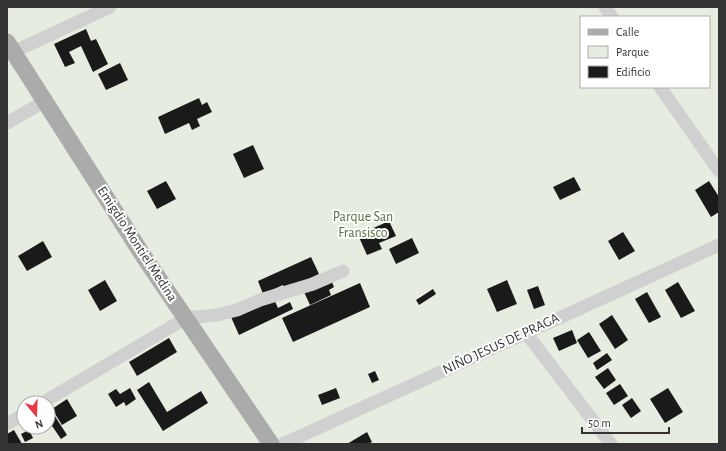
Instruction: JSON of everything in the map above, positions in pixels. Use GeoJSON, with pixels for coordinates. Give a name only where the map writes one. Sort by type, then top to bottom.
{"type":"FeatureCollection","features":[{"type":"Feature","properties":{"kind":"main road","name":"Emigdio Montiel Medina"},"geometry":{"type":"LineString","coordinates":[[10,47],[98,186],[271,444]]}},
{"type":"Feature","properties":{"kind":"street"},"geometry":{"type":"LineString","coordinates":[[10,47],[110,7]]}},
{"type":"Feature","properties":{"kind":"street"},"geometry":{"type":"LineString","coordinates":[[605,7],[611,16]]}},
{"type":"Feature","properties":{"kind":"street"},"geometry":{"type":"LineString","coordinates":[[661,88],[719,171]]}},
{"type":"Feature","properties":{"kind":"street"},"geometry":{"type":"LineString","coordinates":[[7,123],[45,101]]}},
{"type":"Feature","properties":{"kind":"street","name":"NIÑO JESUS DE PRAGA"},"geometry":{"type":"LineString","coordinates":[[283,444],[719,245]]}},
{"type":"Feature","properties":{"kind":"street"},"geometry":{"type":"LineString","coordinates":[[56,395],[186,318],[217,315],[237,310],[260,300],[313,284],[343,271]]}},
{"type":"Feature","properties":{"kind":"street"},"geometry":{"type":"LineString","coordinates":[[526,333],[611,444]]}},
{"type":"Feature","properties":{"kind":"street"},"geometry":{"type":"LineString","coordinates":[[7,424],[16,419]]}},
{"type":"Feature","properties":{"kind":"green space","name":"Parque San Fransisco"},"geometry":{"type":"Polygon","coordinates":[[[7,7],[719,7],[719,444],[7,444],[7,7]]]}},
{"type":"Feature","properties":{"kind":"building"},"geometry":{"type":"Polygon","coordinates":[[[86,29],[91,41],[96,39],[108,64],[93,72],[81,46],[69,52],[75,63],[65,67],[54,44],[86,29]]]}},
{"type":"Feature","properties":{"kind":"building"},"geometry":{"type":"Polygon","coordinates":[[[120,63],[128,80],[106,90],[98,74],[120,63]]]}},
{"type":"Feature","properties":{"kind":"building"},"geometry":{"type":"Polygon","coordinates":[[[199,98],[202,105],[207,102],[212,112],[197,119],[200,126],[192,130],[189,123],[165,134],[158,117],[199,98]]]}},
{"type":"Feature","properties":{"kind":"building"},"geometry":{"type":"Polygon","coordinates":[[[253,145],[264,169],[244,178],[233,154],[253,145]]]}},
{"type":"Feature","properties":{"kind":"building"},"geometry":{"type":"Polygon","coordinates":[[[574,177],[581,190],[560,200],[553,187],[574,177]]]}},
{"type":"Feature","properties":{"kind":"building"},"geometry":{"type":"Polygon","coordinates":[[[166,181],[176,199],[157,209],[147,191],[166,181]]]}},
{"type":"Feature","properties":{"kind":"building"},"geometry":{"type":"Polygon","coordinates":[[[709,181],[719,197],[719,212],[711,217],[695,190],[709,181]]]}},
{"type":"Feature","properties":{"kind":"building"},"geometry":{"type":"Polygon","coordinates":[[[389,221],[396,236],[379,243],[382,249],[367,255],[358,235],[389,221]]]}},
{"type":"Feature","properties":{"kind":"building"},"geometry":{"type":"Polygon","coordinates":[[[623,232],[635,251],[619,260],[608,241],[623,232]]]}},
{"type":"Feature","properties":{"kind":"building"},"geometry":{"type":"Polygon","coordinates":[[[412,238],[419,253],[396,264],[389,249],[412,238]]]}},
{"type":"Feature","properties":{"kind":"building"},"geometry":{"type":"Polygon","coordinates":[[[43,241],[52,257],[27,271],[18,256],[43,241]]]}},
{"type":"Feature","properties":{"kind":"building"},"geometry":{"type":"Polygon","coordinates":[[[311,257],[319,274],[285,290],[283,285],[263,294],[258,281],[311,257]]]}},
{"type":"Feature","properties":{"kind":"building"},"geometry":{"type":"Polygon","coordinates":[[[105,280],[117,301],[100,311],[88,290],[105,280]]]}},
{"type":"Feature","properties":{"kind":"building"},"geometry":{"type":"Polygon","coordinates":[[[331,280],[334,287],[329,290],[331,295],[310,305],[304,292],[331,280]]]}},
{"type":"Feature","properties":{"kind":"building"},"geometry":{"type":"Polygon","coordinates":[[[507,280],[517,304],[497,312],[487,289],[507,280]]]}},
{"type":"Feature","properties":{"kind":"building"},"geometry":{"type":"Polygon","coordinates":[[[678,282],[695,311],[681,318],[665,290],[678,282]]]}},
{"type":"Feature","properties":{"kind":"building"},"geometry":{"type":"Polygon","coordinates":[[[360,283],[370,307],[293,342],[282,318],[360,283]]]}},
{"type":"Feature","properties":{"kind":"building"},"geometry":{"type":"Polygon","coordinates":[[[538,286],[545,305],[534,309],[527,290],[538,286]]]}},
{"type":"Feature","properties":{"kind":"building"},"geometry":{"type":"Polygon","coordinates":[[[433,289],[436,294],[419,305],[416,300],[433,289]]]}},
{"type":"Feature","properties":{"kind":"building"},"geometry":{"type":"Polygon","coordinates":[[[647,292],[661,317],[649,323],[635,299],[647,292]]]}},
{"type":"Feature","properties":{"kind":"building"},"geometry":{"type":"Polygon","coordinates":[[[273,297],[278,308],[290,302],[293,309],[239,335],[231,317],[273,297]]]}},
{"type":"Feature","properties":{"kind":"building"},"geometry":{"type":"Polygon","coordinates":[[[612,315],[628,340],[615,349],[599,324],[612,315]]]}},
{"type":"Feature","properties":{"kind":"building"},"geometry":{"type":"Polygon","coordinates":[[[572,330],[577,343],[559,351],[553,338],[572,330]]]}},
{"type":"Feature","properties":{"kind":"building"},"geometry":{"type":"Polygon","coordinates":[[[589,332],[601,351],[588,358],[577,340],[589,332]]]}},
{"type":"Feature","properties":{"kind":"building"},"geometry":{"type":"Polygon","coordinates":[[[169,338],[177,352],[137,376],[129,362],[169,338]]]}},
{"type":"Feature","properties":{"kind":"building"},"geometry":{"type":"Polygon","coordinates":[[[607,353],[612,360],[597,370],[593,363],[607,353]]]}},
{"type":"Feature","properties":{"kind":"building"},"geometry":{"type":"Polygon","coordinates":[[[608,368],[616,380],[604,389],[595,377],[608,368]]]}},
{"type":"Feature","properties":{"kind":"building"},"geometry":{"type":"Polygon","coordinates":[[[375,371],[379,380],[372,383],[368,374],[375,371]]]}},
{"type":"Feature","properties":{"kind":"building"},"geometry":{"type":"Polygon","coordinates":[[[149,382],[167,412],[201,391],[208,403],[163,431],[137,390],[149,382]]]}},
{"type":"Feature","properties":{"kind":"building"},"geometry":{"type":"Polygon","coordinates":[[[620,384],[628,396],[614,405],[606,393],[620,384]]]}},
{"type":"Feature","properties":{"kind":"building"},"geometry":{"type":"Polygon","coordinates":[[[130,388],[136,399],[126,406],[124,402],[116,407],[108,394],[116,389],[120,394],[130,388]]]}},
{"type":"Feature","properties":{"kind":"building"},"geometry":{"type":"Polygon","coordinates":[[[336,388],[340,398],[322,405],[318,395],[336,388]]]}},
{"type":"Feature","properties":{"kind":"building"},"geometry":{"type":"Polygon","coordinates":[[[668,388],[683,412],[665,423],[650,399],[668,388]]]}},
{"type":"Feature","properties":{"kind":"building"},"geometry":{"type":"Polygon","coordinates":[[[632,398],[641,411],[631,418],[622,405],[632,398]]]}},
{"type":"Feature","properties":{"kind":"building"},"geometry":{"type":"Polygon","coordinates":[[[67,399],[77,416],[62,425],[56,415],[56,406],[67,399]]]}},
{"type":"Feature","properties":{"kind":"building"},"geometry":{"type":"Polygon","coordinates":[[[56,418],[67,435],[61,439],[56,432],[56,418]]]}},
{"type":"Feature","properties":{"kind":"building"},"geometry":{"type":"Polygon","coordinates":[[[14,430],[22,444],[7,444],[7,434],[14,430]]]}},
{"type":"Feature","properties":{"kind":"building"},"geometry":{"type":"Polygon","coordinates":[[[367,432],[372,442],[368,444],[347,444],[367,432]]]}},
{"type":"Feature","properties":{"kind":"building"},"geometry":{"type":"Polygon","coordinates":[[[22,435],[32,435],[33,438],[25,442],[22,435]]]}}]}
